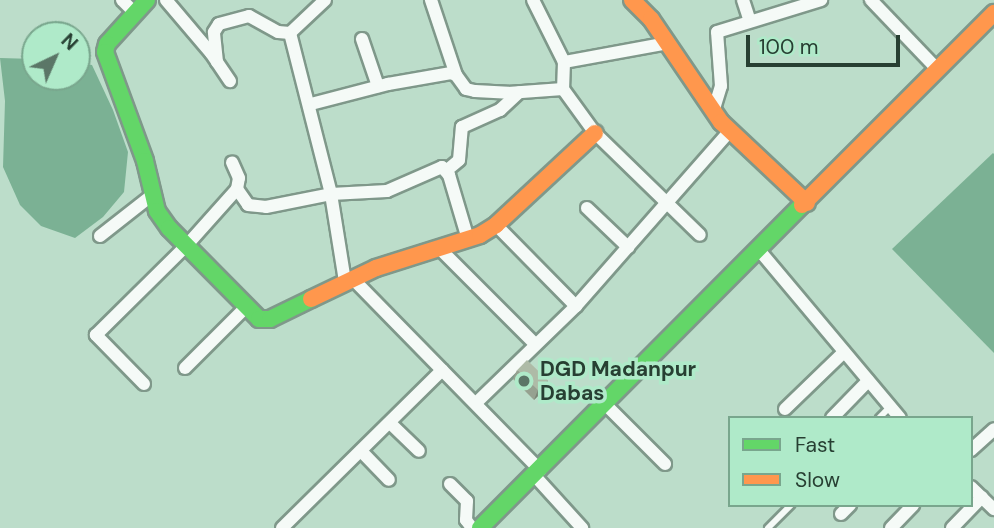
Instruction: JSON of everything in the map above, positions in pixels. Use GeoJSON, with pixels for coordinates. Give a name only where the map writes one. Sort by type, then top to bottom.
{"type":"FeatureCollection","features":[{"type":"Feature","properties":{"kind":"street"},"geometry":{"type":"LineString","coordinates":[[122,0],[135,13]]}},
{"type":"Feature","properties":{"kind":"street"},"geometry":{"type":"LineString","coordinates":[[147,0],[107,44],[105,52],[145,161],[151,196],[157,211],[259,319],[271,319],[348,280],[468,239],[496,225],[595,133]]}},
{"type":"Feature","properties":{"kind":"street"},"geometry":{"type":"LineString","coordinates":[[166,0],[230,81]]}},
{"type":"Feature","properties":{"kind":"street"},"geometry":{"type":"LineString","coordinates":[[217,62],[214,32],[226,21],[249,16],[278,32],[290,33],[325,0]]}},
{"type":"Feature","properties":{"kind":"street"},"geometry":{"type":"LineString","coordinates":[[431,0],[456,75],[466,89],[519,92],[563,89]]}},
{"type":"Feature","properties":{"kind":"street"},"geometry":{"type":"LineString","coordinates":[[533,0],[564,62],[563,89],[595,133],[700,236]]}},
{"type":"Feature","properties":{"kind":"street"},"geometry":{"type":"LineString","coordinates":[[632,0],[668,43],[713,112],[807,203]]}},
{"type":"Feature","properties":{"kind":"street"},"geometry":{"type":"LineString","coordinates":[[743,0],[750,21]]}},
{"type":"Feature","properties":{"kind":"street"},"geometry":{"type":"LineString","coordinates":[[713,112],[721,86],[715,37],[722,30],[821,0]]}},
{"type":"Feature","properties":{"kind":"street"},"geometry":{"type":"LineString","coordinates":[[871,0],[938,70]]}},
{"type":"Feature","properties":{"kind":"street"},"geometry":{"type":"LineString","coordinates":[[450,484],[467,502],[466,520],[481,527],[993,16]]}},
{"type":"Feature","properties":{"kind":"street"},"geometry":{"type":"LineString","coordinates":[[290,33],[311,104],[348,280],[476,403],[582,528]]}},
{"type":"Feature","properties":{"kind":"street"},"geometry":{"type":"LineString","coordinates":[[362,39],[378,86]]}},
{"type":"Feature","properties":{"kind":"street"},"geometry":{"type":"LineString","coordinates":[[564,62],[668,43]]}},
{"type":"Feature","properties":{"kind":"street"},"geometry":{"type":"LineString","coordinates":[[311,104],[378,86],[444,74],[456,75]]}},
{"type":"Feature","properties":{"kind":"street"},"geometry":{"type":"LineString","coordinates":[[446,171],[459,160],[462,127],[500,110],[519,92]]}},
{"type":"Feature","properties":{"kind":"street"},"geometry":{"type":"LineString","coordinates":[[476,403],[576,306],[730,131]]}},
{"type":"Feature","properties":{"kind":"street"},"geometry":{"type":"LineString","coordinates":[[144,384],[96,335],[187,245],[237,189],[239,178],[232,162]]}},
{"type":"Feature","properties":{"kind":"street"},"geometry":{"type":"LineString","coordinates":[[237,189],[255,208],[331,194],[387,191],[438,168],[446,171]]}},
{"type":"Feature","properties":{"kind":"street"},"geometry":{"type":"LineString","coordinates":[[446,171],[468,239]]}},
{"type":"Feature","properties":{"kind":"street"},"geometry":{"type":"LineString","coordinates":[[100,236],[151,196]]}},
{"type":"Feature","properties":{"kind":"street"},"geometry":{"type":"LineString","coordinates":[[587,208],[628,247]]}},
{"type":"Feature","properties":{"kind":"street"},"geometry":{"type":"LineString","coordinates":[[496,225],[576,306]]}},
{"type":"Feature","properties":{"kind":"street"},"geometry":{"type":"LineString","coordinates":[[440,249],[535,344]]}},
{"type":"Feature","properties":{"kind":"street"},"geometry":{"type":"LineString","coordinates":[[759,250],[898,416]]}},
{"type":"Feature","properties":{"kind":"street"},"geometry":{"type":"LineString","coordinates":[[185,368],[246,307]]}},
{"type":"Feature","properties":{"kind":"street"},"geometry":{"type":"LineString","coordinates":[[785,409],[844,352]]}},
{"type":"Feature","properties":{"kind":"street"},"geometry":{"type":"LineString","coordinates":[[282,528],[442,370]]}},
{"type":"Feature","properties":{"kind":"street"},"geometry":{"type":"LineString","coordinates":[[834,416],[868,382]]}},
{"type":"Feature","properties":{"kind":"street"},"geometry":{"type":"LineString","coordinates":[[605,404],[665,464]]}},
{"type":"Feature","properties":{"kind":"street"},"geometry":{"type":"LineString","coordinates":[[390,423],[419,451]]}},
{"type":"Feature","properties":{"kind":"street"},"geometry":{"type":"LineString","coordinates":[[973,448],[994,429]]}},
{"type":"Feature","properties":{"kind":"street"},"geometry":{"type":"LineString","coordinates":[[361,451],[389,480]]}},
{"type":"Feature","properties":{"kind":"street"},"geometry":{"type":"LineString","coordinates":[[973,489],[994,509]]}},
{"type":"Feature","properties":{"kind":"street"},"geometry":{"type":"LineString","coordinates":[[973,506],[982,497]]}},
{"type":"Feature","properties":{"kind":"street"},"geometry":{"type":"LineString","coordinates":[[891,528],[912,507]]}},
{"type":"Feature","properties":{"kind":"street"},"geometry":{"type":"LineString","coordinates":[[952,528],[972,507]]}},
{"type":"Feature","properties":{"kind":"lane"},"geometry":{"type":"LineString","coordinates":[[881,416],[890,407]]}},
{"type":"Feature","properties":{"kind":"lane"},"geometry":{"type":"LineString","coordinates":[[768,528],[789,507]]}},
{"type":"Feature","properties":{"kind":"shaded area"},"geometry":{"type":"Polygon","coordinates":[[[0,58],[21,59],[21,91],[91,91],[92,65],[113,110],[128,152],[124,192],[103,217],[75,238],[41,226],[20,205],[3,167],[5,101],[0,58]]]}},
{"type":"Feature","properties":{"kind":"shaded area"},"geometry":{"type":"Polygon","coordinates":[[[994,154],[994,353],[892,249],[994,154]]]}},
{"type":"Feature","properties":{"kind":"building"},"geometry":{"type":"Polygon","coordinates":[[[527,360],[548,380],[538,390],[517,370],[527,360]]]}},
{"type":"Feature","properties":{"kind":"traffic: fast"},"geometry":{"type":"LineString","coordinates":[[147,0],[107,44],[105,52],[145,161],[157,211],[169,228],[259,319],[270,319],[311,299]]}},
{"type":"Feature","properties":{"kind":"traffic: fast"},"geometry":{"type":"LineString","coordinates":[[480,528],[802,205]]}},
{"type":"Feature","properties":{"kind":"traffic: slow"},"geometry":{"type":"LineString","coordinates":[[632,0],[651,19],[721,122],[807,203]]}},
{"type":"Feature","properties":{"kind":"traffic: slow"},"geometry":{"type":"LineString","coordinates":[[802,205],[994,13]]}},
{"type":"Feature","properties":{"kind":"traffic: slow"},"geometry":{"type":"LineString","coordinates":[[311,299],[376,268],[480,235],[496,225],[595,133]]}},
{"type":"Feature","properties":{"kind":"place","name":"DGD Madanpur Dabas"},"geometry":{"type":"Point","coordinates":[524,381]}}]}
